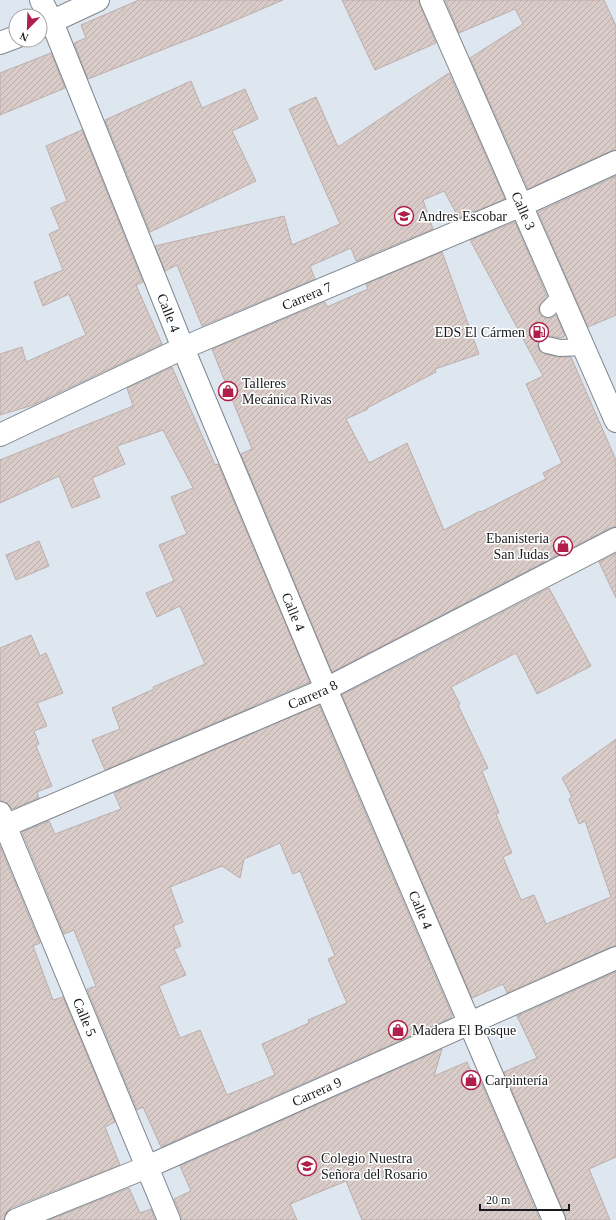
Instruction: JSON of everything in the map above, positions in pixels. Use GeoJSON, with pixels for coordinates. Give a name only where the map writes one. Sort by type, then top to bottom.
{"type":"FeatureCollection","features":[{"type":"Feature","properties":{"kind":"street"},"geometry":{"type":"LineString","coordinates":[[48,23],[98,0]]}},
{"type":"Feature","properties":{"kind":"street","name":"Calle 3"},"geometry":{"type":"LineString","coordinates":[[431,0],[522,205],[554,302],[584,347],[616,421]]}},
{"type":"Feature","properties":{"kind":"street","name":"Calle 4"},"geometry":{"type":"LineString","coordinates":[[48,29],[326,689],[554,1220]]}},
{"type":"Feature","properties":{"kind":"street","name":"Carrera 7"},"geometry":{"type":"LineString","coordinates":[[0,435],[183,348],[522,205],[616,162]]}},
{"type":"Feature","properties":{"kind":"street","name":"Carrera 8"},"geometry":{"type":"LineString","coordinates":[[2,823],[326,689],[616,539]]}},
{"type":"Feature","properties":{"kind":"street","name":"Calle 5"},"geometry":{"type":"LineString","coordinates":[[2,823],[169,1220]]}},
{"type":"Feature","properties":{"kind":"street","name":"Carrera 9"},"geometry":{"type":"LineString","coordinates":[[16,1220],[147,1167],[616,958]]}},
{"type":"Feature","properties":{"kind":"lane"},"geometry":{"type":"LineString","coordinates":[[547,345],[560,348],[584,347]]}},
{"type":"Feature","properties":{"kind":"building"},"geometry":{"type":"Polygon","coordinates":[[[139,0],[283,0],[215,29],[88,79],[74,43],[86,38],[81,25],[139,0]]]}},
{"type":"Feature","properties":{"kind":"building"},"geometry":{"type":"Polygon","coordinates":[[[342,0],[419,0],[436,43],[375,70],[342,0]]]}},
{"type":"Feature","properties":{"kind":"building"},"geometry":{"type":"Polygon","coordinates":[[[445,0],[604,0],[616,26],[616,150],[528,189],[470,58],[523,24],[515,9],[459,33],[445,0]]]}},
{"type":"Feature","properties":{"kind":"building"},"geometry":{"type":"Polygon","coordinates":[[[51,53],[65,88],[0,115],[0,73],[51,53]]]}},
{"type":"Feature","properties":{"kind":"building"},"geometry":{"type":"Polygon","coordinates":[[[449,73],[505,199],[459,218],[444,191],[423,200],[433,229],[356,261],[351,248],[310,266],[315,279],[202,326],[177,265],[165,271],[155,246],[284,216],[292,245],[340,224],[289,109],[316,97],[338,147],[449,73]]]}},
{"type":"Feature","properties":{"kind":"building"},"geometry":{"type":"Polygon","coordinates":[[[191,81],[202,108],[245,89],[258,119],[232,131],[256,181],[150,232],[105,120],[191,81]]]}},
{"type":"Feature","properties":{"kind":"building"},"geometry":{"type":"Polygon","coordinates":[[[82,130],[143,282],[136,285],[162,344],[33,405],[0,415],[0,354],[22,347],[26,362],[86,335],[69,294],[43,306],[34,282],[63,270],[49,234],[60,229],[51,208],[67,201],[46,146],[82,130]]]}},
{"type":"Feature","properties":{"kind":"building"},"geometry":{"type":"Polygon","coordinates":[[[616,176],[616,315],[588,327],[538,212],[616,176]]]}},
{"type":"Feature","properties":{"kind":"building"},"geometry":{"type":"Polygon","coordinates":[[[515,222],[547,296],[539,306],[539,312],[546,318],[551,318],[556,315],[565,336],[561,338],[544,336],[540,338],[538,342],[538,348],[545,354],[558,357],[571,357],[616,460],[616,527],[610,528],[332,672],[241,454],[252,449],[212,349],[325,302],[327,307],[368,289],[366,284],[442,252],[479,354],[435,369],[436,372],[367,408],[368,409],[346,419],[369,463],[407,443],[444,530],[546,479],[543,473],[562,463],[526,384],[543,376],[470,240],[515,222]]]}},
{"type":"Feature","properties":{"kind":"building"},"geometry":{"type":"Polygon","coordinates":[[[172,367],[215,465],[218,464],[310,682],[105,770],[92,740],[120,729],[112,708],[154,689],[153,687],[205,664],[180,606],[157,617],[146,593],[174,581],[159,545],[187,534],[171,497],[193,488],[163,430],[117,446],[125,464],[92,478],[100,497],[72,508],[59,476],[0,503],[0,460],[133,406],[127,388],[172,367]]]}},
{"type":"Feature","properties":{"kind":"building"},"geometry":{"type":"Polygon","coordinates":[[[39,541],[49,566],[16,580],[6,555],[39,541]]]}},
{"type":"Feature","properties":{"kind":"building"},"geometry":{"type":"Polygon","coordinates":[[[616,553],[616,598],[599,562],[616,553]]]}},
{"type":"Feature","properties":{"kind":"building"},"geometry":{"type":"Polygon","coordinates":[[[549,588],[591,666],[537,694],[516,653],[451,687],[488,768],[482,771],[499,813],[496,814],[512,853],[503,857],[521,900],[534,895],[546,924],[611,897],[585,821],[579,824],[569,799],[572,797],[562,778],[616,739],[616,946],[507,993],[503,984],[472,998],[342,695],[549,588]]]}},
{"type":"Feature","properties":{"kind":"building"},"geometry":{"type":"Polygon","coordinates":[[[31,635],[40,656],[46,653],[63,693],[37,703],[47,726],[34,731],[39,744],[36,746],[52,786],[37,792],[39,798],[12,809],[7,803],[0,801],[0,648],[31,635]]]}},
{"type":"Feature","properties":{"kind":"building"},"geometry":{"type":"Polygon","coordinates":[[[319,705],[452,1015],[451,1018],[161,1147],[143,1107],[137,1110],[87,989],[96,986],[74,930],[64,934],[22,832],[49,821],[55,834],[121,809],[114,793],[319,705]],[[280,843],[244,859],[240,878],[222,866],[170,887],[183,922],[173,926],[181,946],[174,949],[186,975],[159,986],[180,1038],[200,1030],[227,1095],[275,1075],[262,1044],[309,1023],[308,1020],[347,1003],[328,959],[335,956],[300,871],[293,874],[280,843]]]}},
{"type":"Feature","properties":{"kind":"building"},"geometry":{"type":"Polygon","coordinates":[[[0,846],[40,943],[33,946],[53,1000],[63,997],[115,1122],[105,1127],[120,1165],[11,1208],[6,1213],[4,1220],[0,1220],[0,846]]]}},
{"type":"Feature","properties":{"kind":"building"},"geometry":{"type":"Polygon","coordinates":[[[616,972],[616,1157],[589,1169],[610,1220],[566,1220],[504,1072],[537,1058],[517,1016],[616,972]]]}},
{"type":"Feature","properties":{"kind":"building"},"geometry":{"type":"Polygon","coordinates":[[[442,1049],[434,1076],[467,1062],[476,1083],[481,1082],[540,1220],[362,1220],[346,1181],[290,1204],[297,1220],[181,1220],[181,1215],[174,1199],[191,1191],[180,1166],[442,1049]]]}},
{"type":"Feature","properties":{"kind":"building"},"geometry":{"type":"Polygon","coordinates":[[[129,1188],[140,1213],[151,1209],[155,1220],[49,1220],[129,1188]]]}},
{"type":"Feature","properties":{"kind":"place","name":"Andres Escobar"},"geometry":{"type":"Point","coordinates":[404,216]}},
{"type":"Feature","properties":{"kind":"place","name":"EDS El Cármen"},"geometry":{"type":"Point","coordinates":[539,332]}},
{"type":"Feature","properties":{"kind":"place","name":"Talleres Mecánica Rivas"},"geometry":{"type":"Point","coordinates":[228,391]}},
{"type":"Feature","properties":{"kind":"place","name":"Ebanisteria San Judas"},"geometry":{"type":"Point","coordinates":[563,546]}},
{"type":"Feature","properties":{"kind":"place","name":"Madera El Bosque"},"geometry":{"type":"Point","coordinates":[398,1030]}},
{"type":"Feature","properties":{"kind":"place","name":"Carpintería"},"geometry":{"type":"Point","coordinates":[471,1080]}},
{"type":"Feature","properties":{"kind":"place","name":"Colegio Nuestra Señora del Rosario"},"geometry":{"type":"Point","coordinates":[307,1166]}}]}
